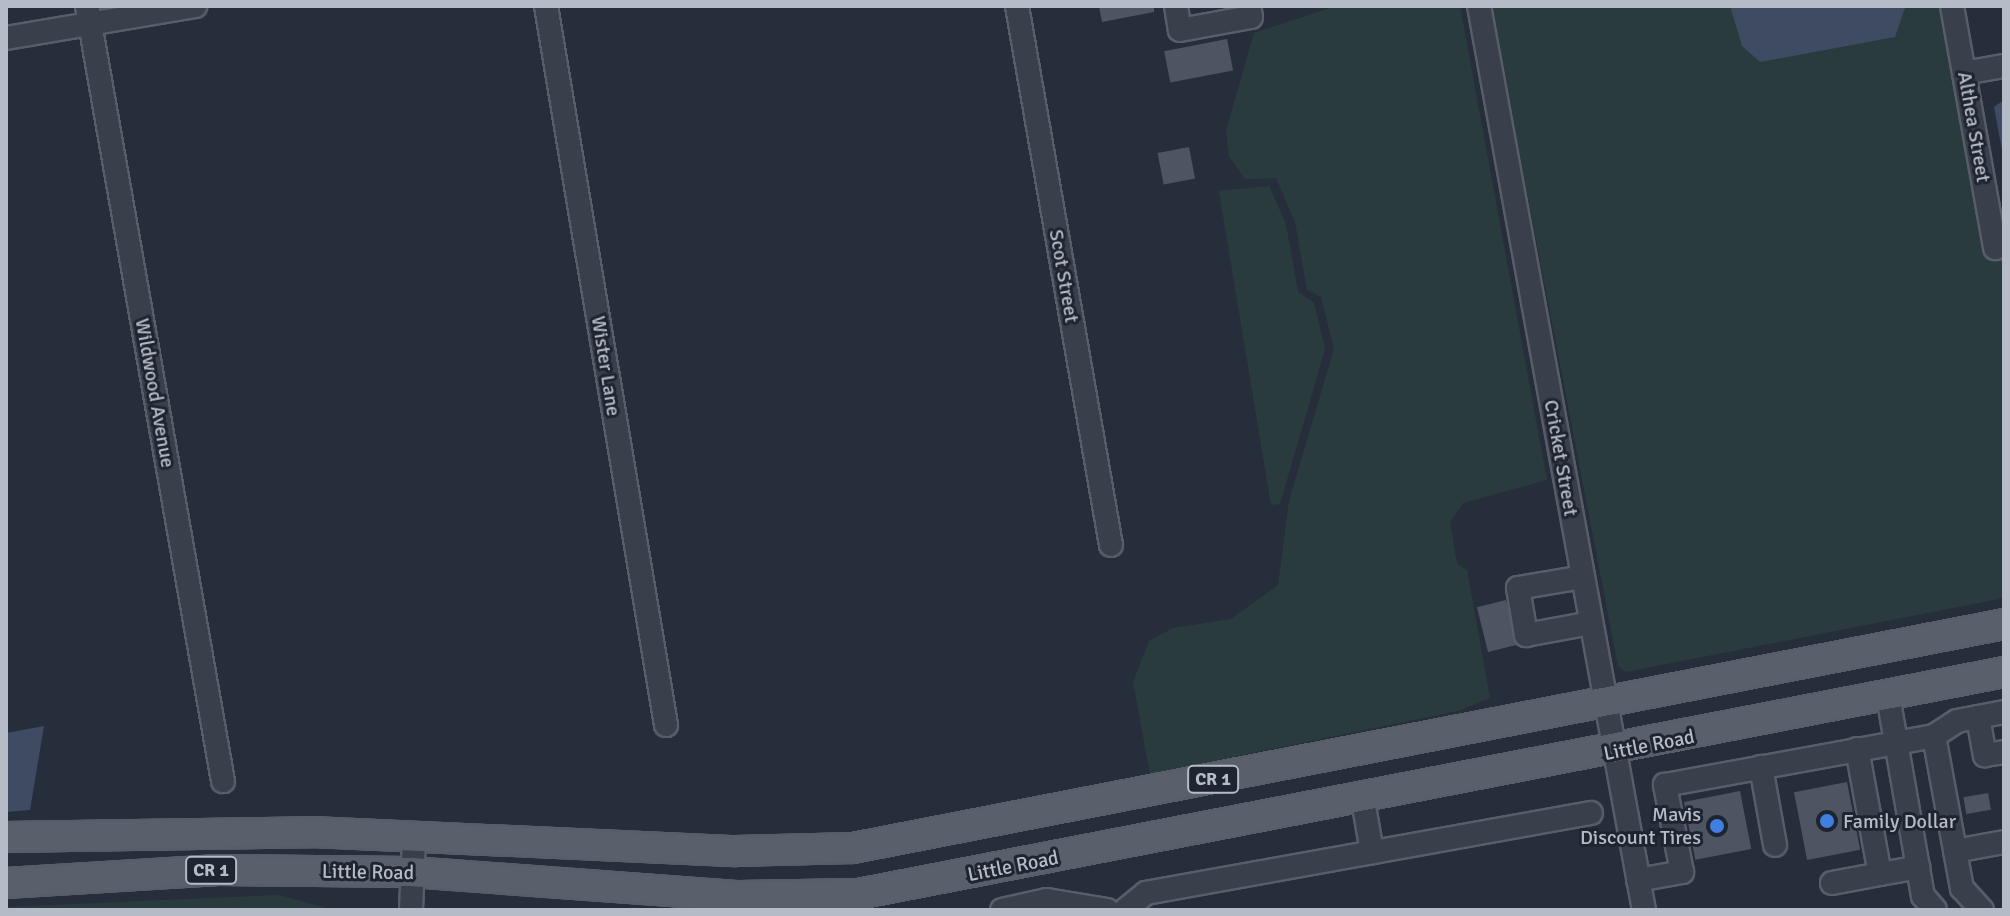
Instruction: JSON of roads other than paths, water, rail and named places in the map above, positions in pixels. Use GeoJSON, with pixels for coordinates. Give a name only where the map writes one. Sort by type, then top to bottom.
{"type":"FeatureCollection","features":[{"type":"Feature","properties":{"kind":"main road","name":"Little Road"},"geometry":{"type":"LineString","coordinates":[[6,837],[312,832],[414,838],[853,848],[2004,624]]}},
{"type":"Feature","properties":{"kind":"main road","name":"Little Road"},"geometry":{"type":"LineString","coordinates":[[6,883],[219,870],[411,872],[739,896],[858,894],[1616,752],[2004,672]]}},
{"type":"Feature","properties":{"kind":"street"},"geometry":{"type":"LineString","coordinates":[[6,38],[88,15],[195,6]]}},
{"type":"Feature","properties":{"kind":"street","name":"Wister Lane"},"geometry":{"type":"LineString","coordinates":[[546,6],[666,725]]}},
{"type":"Feature","properties":{"kind":"street","name":"Scot Street"},"geometry":{"type":"LineString","coordinates":[[1017,6],[1111,545]]}},
{"type":"Feature","properties":{"kind":"street"},"geometry":{"type":"LineString","coordinates":[[1176,6],[1180,30],[1251,17],[1249,6]]}},
{"type":"Feature","properties":{"kind":"street","name":"Cricket Street"},"geometry":{"type":"LineString","coordinates":[[1479,6],[1644,910]]}},
{"type":"Feature","properties":{"kind":"street","name":"Althea Street"},"geometry":{"type":"LineString","coordinates":[[1952,6],[1995,248]]}},
{"type":"Feature","properties":{"kind":"street","name":"Wildwood Avenue"},"geometry":{"type":"LineString","coordinates":[[88,15],[223,781]]}},
{"type":"Feature","properties":{"kind":"street"},"geometry":{"type":"LineString","coordinates":[[1964,73],[2004,66]]}},
{"type":"Feature","properties":{"kind":"street"},"geometry":{"type":"LineString","coordinates":[[1583,577],[1518,588],[1526,635],[1591,623]]}},
{"type":"Feature","properties":{"kind":"street"},"geometry":{"type":"LineString","coordinates":[[1888,696],[1923,896],[1935,910]]}},
{"type":"Feature","properties":{"kind":"street"},"geometry":{"type":"LineString","coordinates":[[1638,880],[1682,872],[1665,785],[1934,736],[1978,717],[2004,712]]}},
{"type":"Feature","properties":{"kind":"street"},"geometry":{"type":"LineString","coordinates":[[1978,717],[1985,755],[2004,752]]}},
{"type":"Feature","properties":{"kind":"street"},"geometry":{"type":"LineString","coordinates":[[1934,736],[1962,888],[1982,910]]}},
{"type":"Feature","properties":{"kind":"street"},"geometry":{"type":"LineString","coordinates":[[1857,749],[1880,874]]}},
{"type":"Feature","properties":{"kind":"street"},"geometry":{"type":"LineString","coordinates":[[1761,767],[1775,845]]}},
{"type":"Feature","properties":{"kind":"street"},"geometry":{"type":"LineString","coordinates":[[1363,800],[1372,852]]}},
{"type":"Feature","properties":{"kind":"street"},"geometry":{"type":"LineString","coordinates":[[1125,910],[1146,893],[1591,813]]}},
{"type":"Feature","properties":{"kind":"street"},"geometry":{"type":"LineString","coordinates":[[411,910],[414,838]]}},
{"type":"Feature","properties":{"kind":"street"},"geometry":{"type":"LineString","coordinates":[[1955,851],[2004,842]]}},
{"type":"Feature","properties":{"kind":"street"},"geometry":{"type":"LineString","coordinates":[[1832,883],[1918,867]]}},
{"type":"Feature","properties":{"kind":"street"},"geometry":{"type":"LineString","coordinates":[[1002,910],[1047,900],[1107,910]]}},
{"type":"Feature","properties":{"kind":"water"},"geometry":{"type":"Polygon","coordinates":[[[1730,6],[1905,8],[1895,37],[1760,62],[1742,46],[1730,6]]]}},
{"type":"Feature","properties":{"kind":"water"},"geometry":{"type":"Polygon","coordinates":[[[2004,100],[2004,161],[1994,107],[2004,100]]]}},
{"type":"Feature","properties":{"kind":"water"},"geometry":{"type":"Polygon","coordinates":[[[44,726],[30,810],[6,812],[6,733],[44,726]]]}},
{"type":"Feature","properties":{"kind":"place","name":"Family Dollar"},"geometry":{"type":"Point","coordinates":[1827,821]}},
{"type":"Feature","properties":{"kind":"place","name":"Mavis Discount Tires"},"geometry":{"type":"Point","coordinates":[1717,826]}}]}
